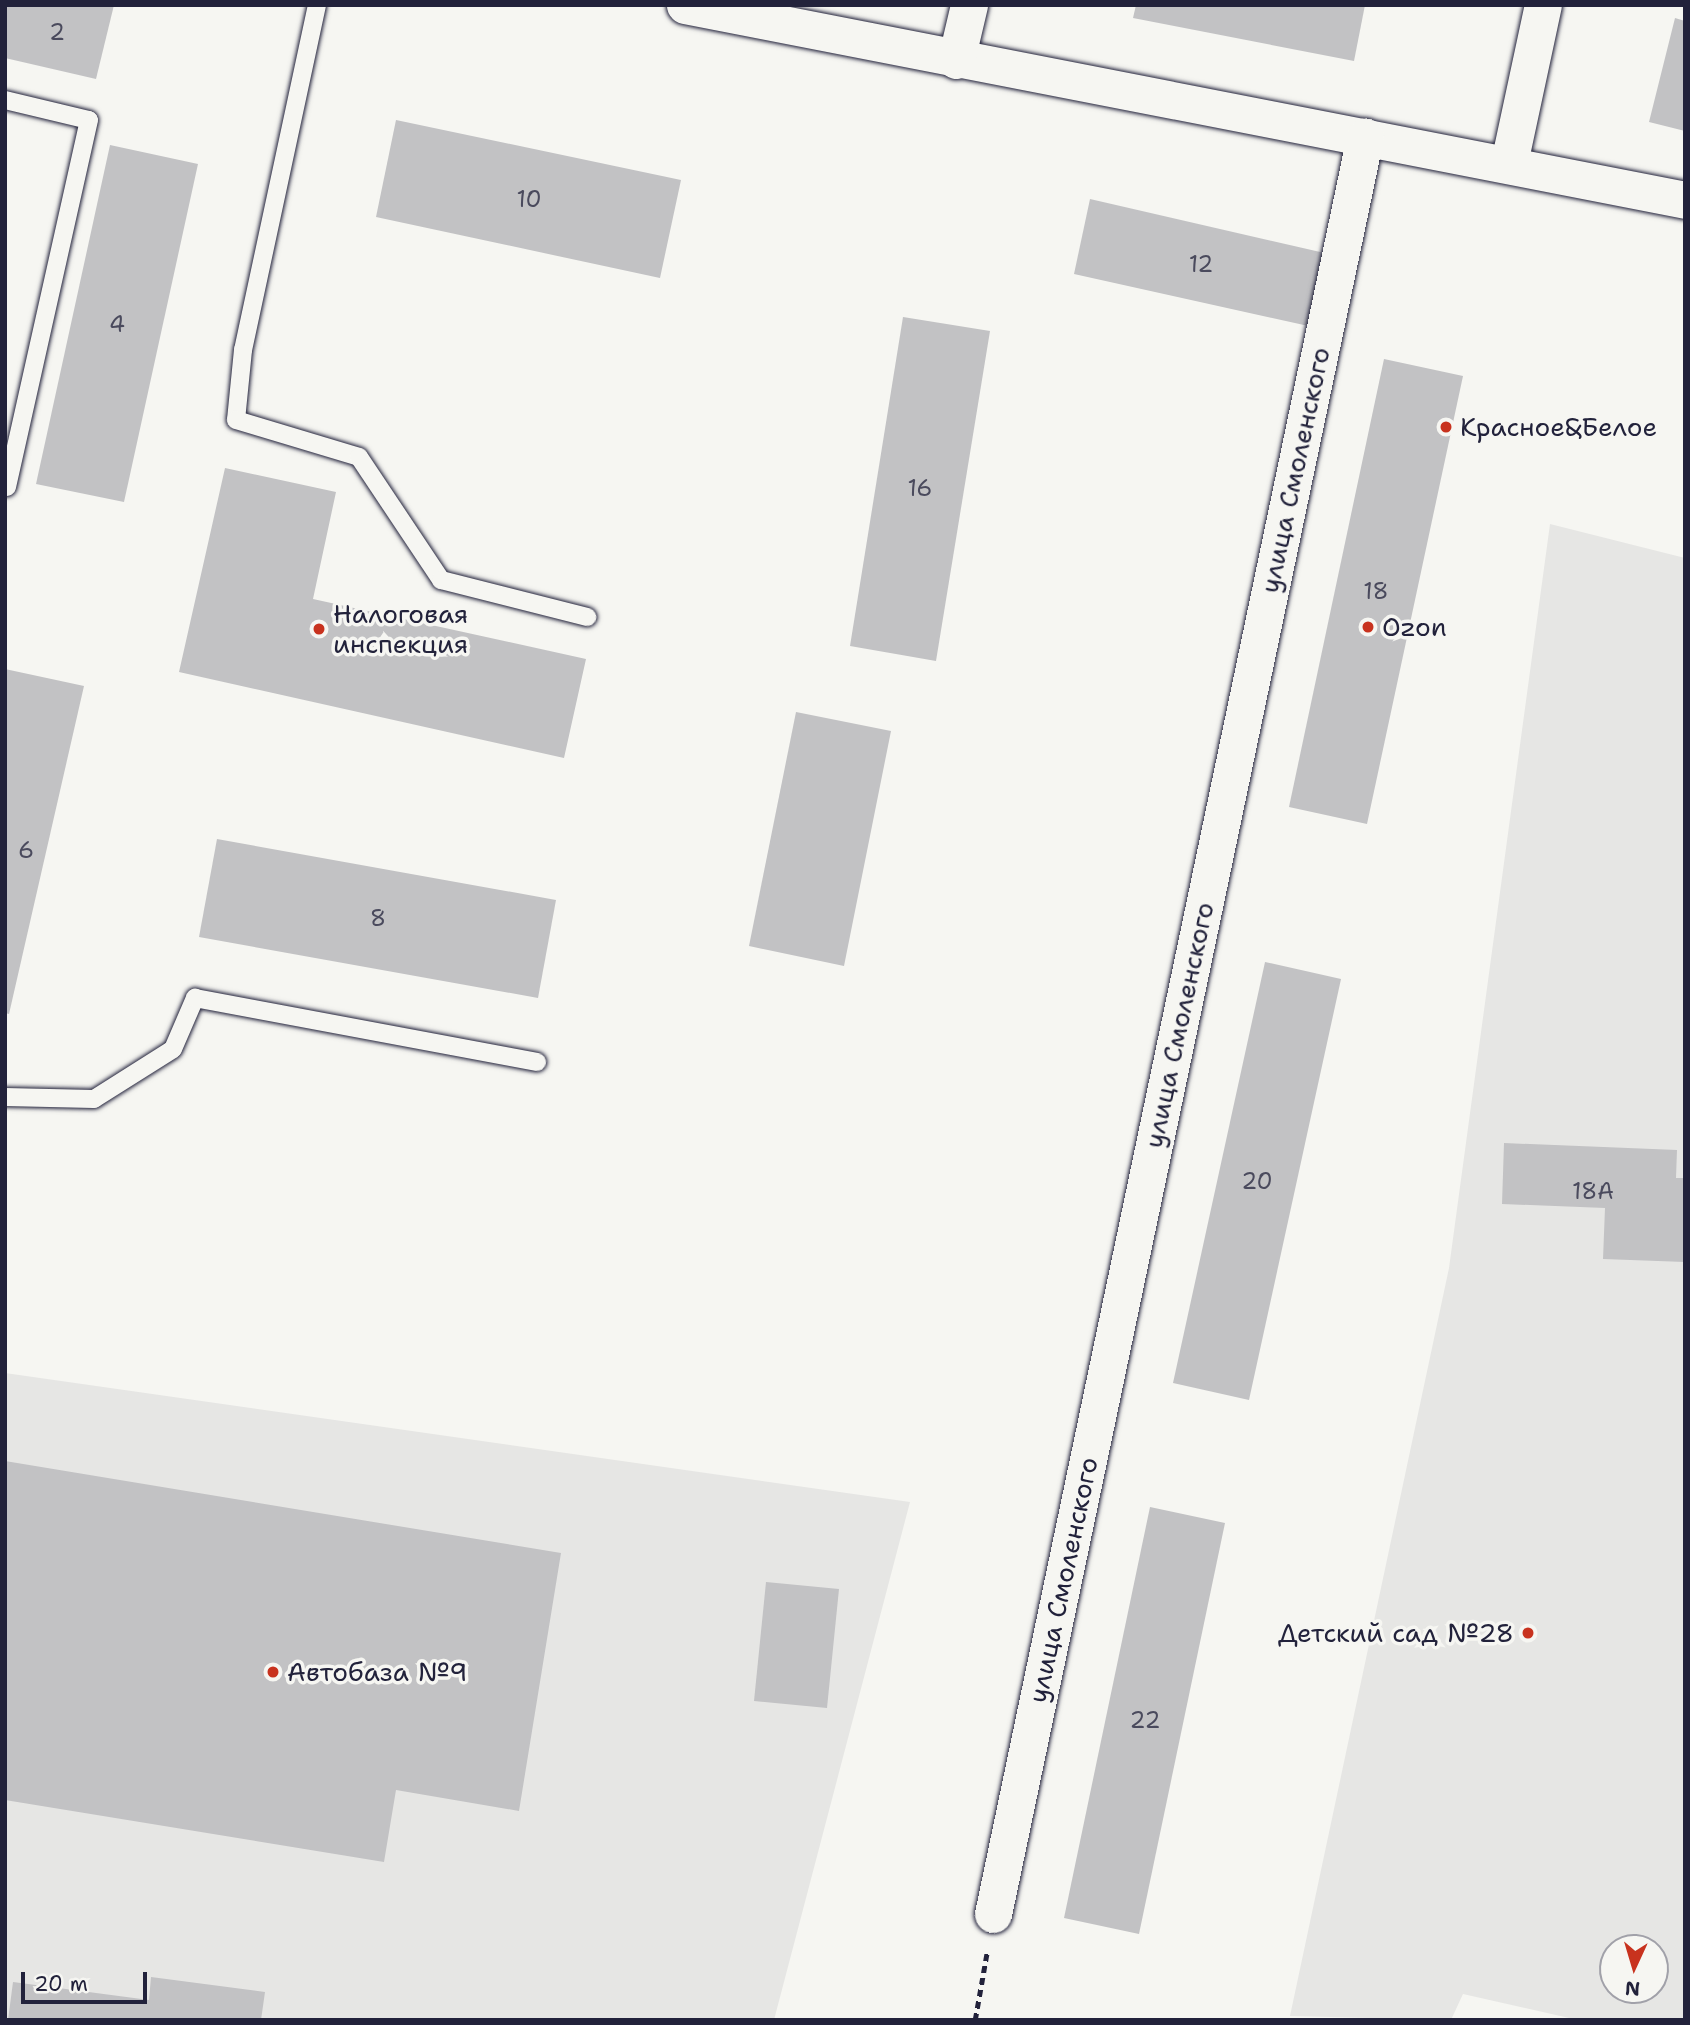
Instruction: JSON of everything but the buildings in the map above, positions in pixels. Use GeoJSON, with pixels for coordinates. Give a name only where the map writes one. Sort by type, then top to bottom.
{"type":"FeatureCollection","features":[{"type":"Feature","properties":{"kind":"street"},"geometry":{"type":"LineString","coordinates":[[685,5],[956,60],[1509,163],[1685,200]]}},
{"type":"Feature","properties":{"kind":"street"},"geometry":{"type":"LineString","coordinates":[[956,60],[969,5]]}},
{"type":"Feature","properties":{"kind":"street"},"geometry":{"type":"LineString","coordinates":[[1509,163],[1543,5]]}},
{"type":"Feature","properties":{"kind":"street","name":"улица Смоленского"},"geometry":{"type":"LineString","coordinates":[[993,1914],[1365,136]]}},
{"type":"Feature","properties":{"kind":"lane"},"geometry":{"type":"LineString","coordinates":[[317,5],[243,350],[236,420],[359,457],[441,580],[587,617]]}},
{"type":"Feature","properties":{"kind":"lane"},"geometry":{"type":"LineString","coordinates":[[5,100],[89,120],[7,487]]}},
{"type":"Feature","properties":{"kind":"lane"},"geometry":{"type":"LineString","coordinates":[[5,1097],[94,1099],[173,1049],[195,998],[537,1062]]}},
{"type":"Feature","properties":{"kind":"path"},"geometry":{"type":"LineString","coordinates":[[975,2020],[993,1914]]}},
{"type":"Feature","properties":{"kind":"shaded area","name":"Детский сад №28"},"geometry":{"type":"Polygon","coordinates":[[[1550,524],[1685,558],[1685,2020],[1578,2020],[1463,1994],[1451,2020],[1290,2016],[1449,1268],[1550,524]]]}},
{"type":"Feature","properties":{"kind":"shaded area"},"geometry":{"type":"Polygon","coordinates":[[[5,1373],[910,1502],[774,2020],[5,2020],[5,1373]]]}},
{"type":"Feature","properties":{"kind":"place","name":"Красное&Белое"},"geometry":{"type":"Point","coordinates":[1446,427]}},
{"type":"Feature","properties":{"kind":"place","name":"Ozon"},"geometry":{"type":"Point","coordinates":[1368,627]}},
{"type":"Feature","properties":{"kind":"place","name":"Налоговая инспекция"},"geometry":{"type":"Point","coordinates":[319,629]}},
{"type":"Feature","properties":{"kind":"place","name":"Детский сад №28"},"geometry":{"type":"Point","coordinates":[1528,1633]}},
{"type":"Feature","properties":{"kind":"place","name":"Автобаза №9"},"geometry":{"type":"Point","coordinates":[273,1672]}}]}
